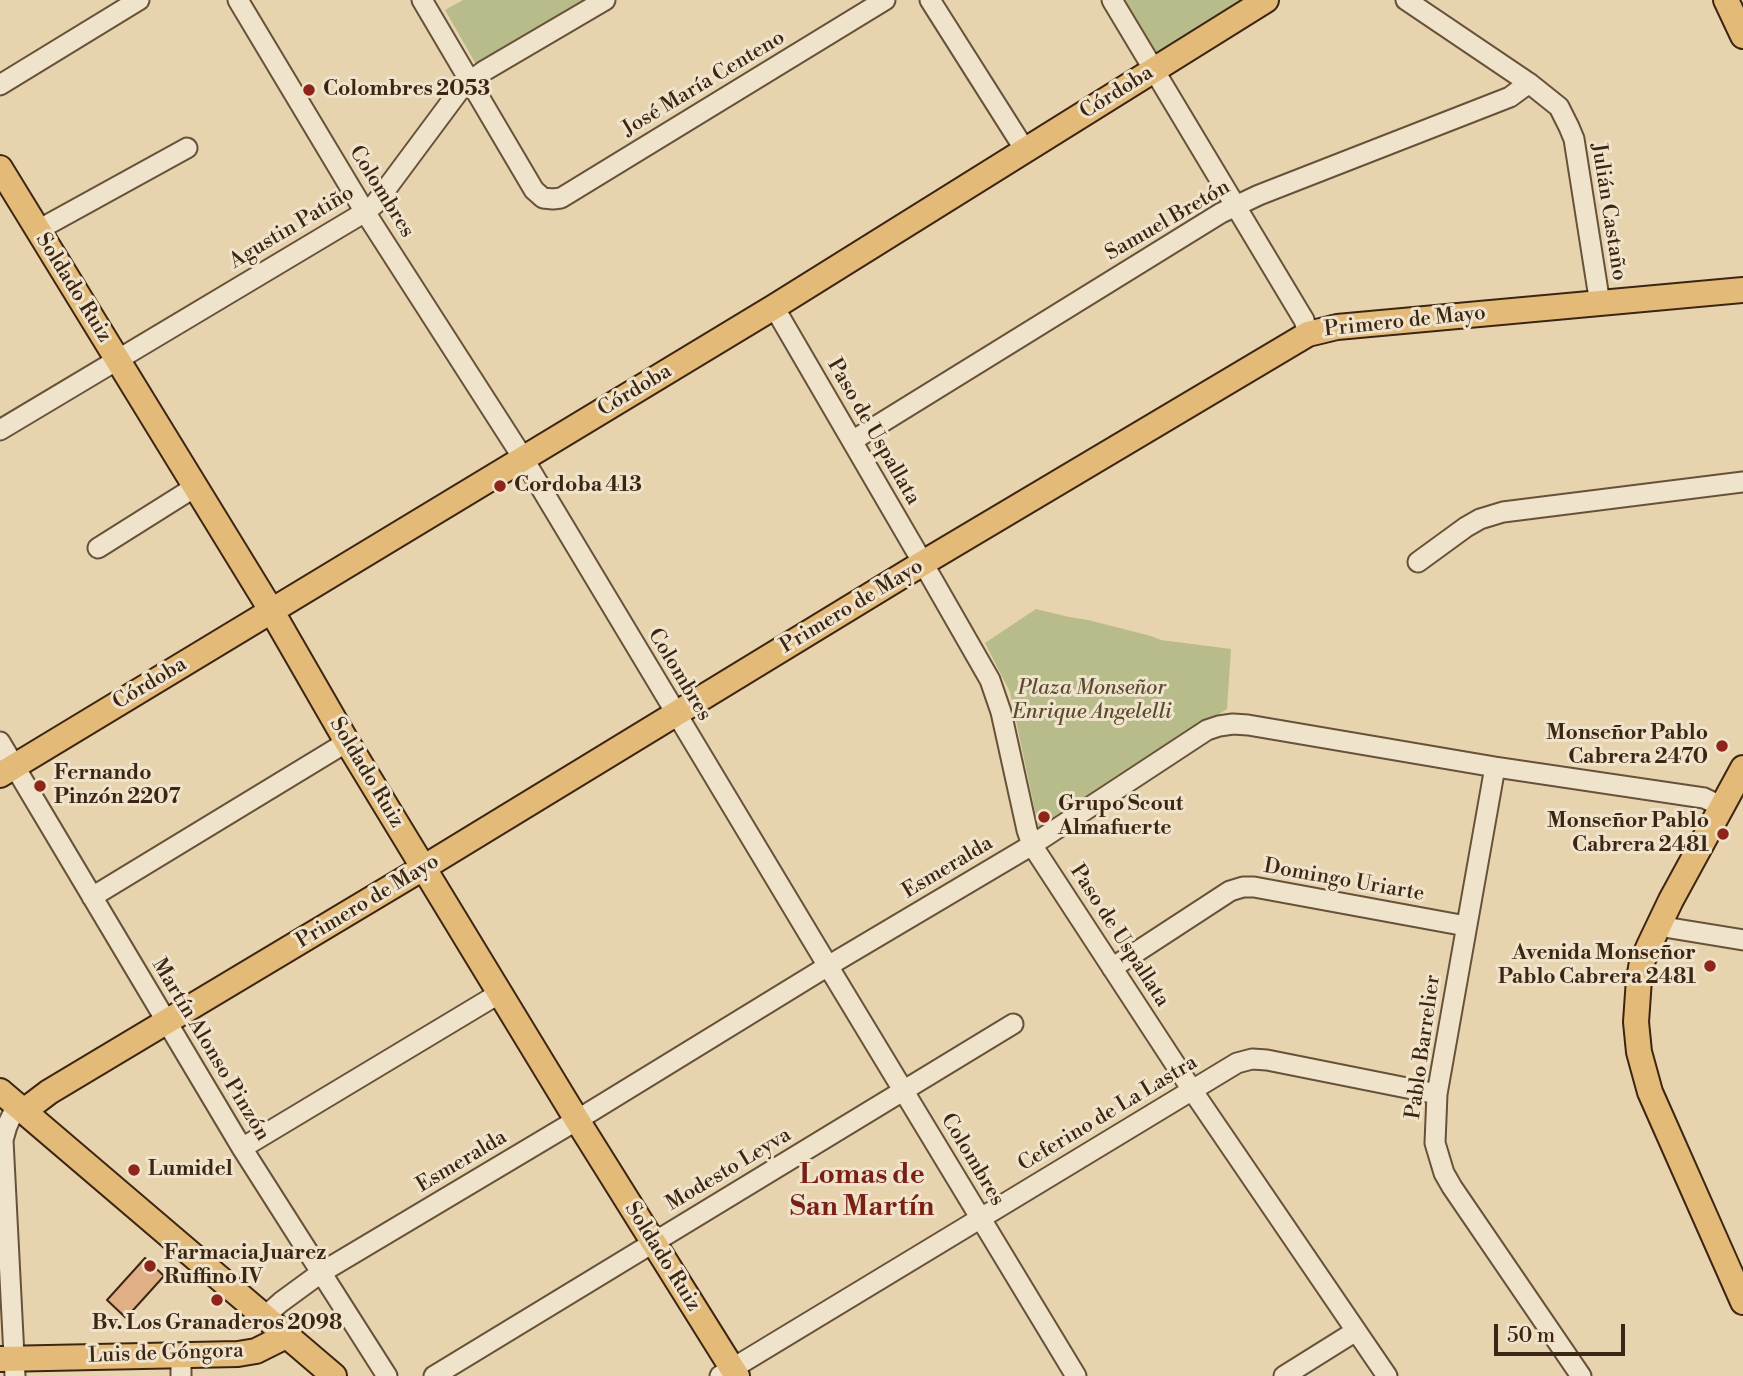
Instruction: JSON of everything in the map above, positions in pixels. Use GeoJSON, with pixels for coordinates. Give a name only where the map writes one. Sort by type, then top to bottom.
{"type":"FeatureCollection","features":[{"type":"Feature","properties":{"kind":"main road","name":"Córdoba"},"geometry":{"type":"LineString","coordinates":[[7,770],[774,307],[1266,0]]}},
{"type":"Feature","properties":{"kind":"main road"},"geometry":{"type":"LineString","coordinates":[[1731,4],[1743,36]]}},
{"type":"Feature","properties":{"kind":"main road","name":"Soldado Ruiz"},"geometry":{"type":"LineString","coordinates":[[0,168],[271,610],[347,742],[653,1242],[730,1374]]}},
{"type":"Feature","properties":{"kind":"main road","name":"Primero de Mayo"},"geometry":{"type":"LineString","coordinates":[[14,1102],[49,1092],[167,1023],[923,563],[1308,334],[1326,328],[1743,290]]}},
{"type":"Feature","properties":{"kind":"main road"},"geometry":{"type":"LineString","coordinates":[[1743,768],[1658,926],[1642,962],[1636,1022],[1643,1070],[1658,1113],[1743,1302]]}},
{"type":"Feature","properties":{"kind":"main road"},"geometry":{"type":"LineString","coordinates":[[14,1102],[334,1376]]}},
{"type":"Feature","properties":{"kind":"main road","name":"Luis de Góngora"},"geometry":{"type":"LineString","coordinates":[[10,1365],[181,1366],[256,1351],[286,1336]]}},
{"type":"Feature","properties":{"kind":"street"},"geometry":{"type":"LineString","coordinates":[[0,85],[139,0]]}},
{"type":"Feature","properties":{"kind":"street","name":"Colombres"},"geometry":{"type":"LineString","coordinates":[[238,0],[365,212],[523,458],[1076,1376]]}},
{"type":"Feature","properties":{"kind":"street","name":"Agustin Patiño"},"geometry":{"type":"LineString","coordinates":[[0,430],[365,212],[375,204],[469,80],[605,0]]}},
{"type":"Feature","properties":{"kind":"street","name":"José María Centeno"},"geometry":{"type":"LineString","coordinates":[[469,80],[534,190],[543,198],[561,198],[885,0]]}},
{"type":"Feature","properties":{"kind":"street"},"geometry":{"type":"LineString","coordinates":[[930,0],[1025,150]]}},
{"type":"Feature","properties":{"kind":"street"},"geometry":{"type":"LineString","coordinates":[[1112,0],[1237,205],[1304,320],[1308,334]]}},
{"type":"Feature","properties":{"kind":"street","name":"Julián Castaño"},"geometry":{"type":"LineString","coordinates":[[1406,0],[1529,83],[1559,107],[1574,139],[1600,304]]}},
{"type":"Feature","properties":{"kind":"street"},"geometry":{"type":"LineString","coordinates":[[427,2],[469,80]]}},
{"type":"Feature","properties":{"kind":"street","name":"Samuel Bretón"},"geometry":{"type":"LineString","coordinates":[[852,441],[1221,212],[1510,97],[1529,83]]}},
{"type":"Feature","properties":{"kind":"street"},"geometry":{"type":"LineString","coordinates":[[38,230],[187,148]]}},
{"type":"Feature","properties":{"kind":"street","name":"Paso de Uspallata"},"geometry":{"type":"LineString","coordinates":[[774,307],[990,680],[996,695],[1032,845],[1192,1090],[1387,1376]]}},
{"type":"Feature","properties":{"kind":"street"},"geometry":{"type":"LineString","coordinates":[[1418,562],[1466,527],[1480,519],[1503,512],[1743,482]]}},
{"type":"Feature","properties":{"kind":"street"},"geometry":{"type":"LineString","coordinates":[[98,548],[195,487]]}},
{"type":"Feature","properties":{"kind":"street","name":"Esmeralda"},"geometry":{"type":"LineString","coordinates":[[264,1317],[322,1272],[1032,845],[1207,730],[1233,724],[1248,725],[1495,767],[1704,798],[1723,807]]}},
{"type":"Feature","properties":{"kind":"street"},"geometry":{"type":"LineString","coordinates":[[92,897],[347,742]]}},
{"type":"Feature","properties":{"kind":"street","name":"Martín Alonso Pinzón"},"geometry":{"type":"LineString","coordinates":[[0,743],[7,770],[92,897],[242,1148],[387,1376]]}},
{"type":"Feature","properties":{"kind":"street","name":"Pablo Barrelier"},"geometry":{"type":"LineString","coordinates":[[1495,767],[1437,1094],[1435,1143],[1444,1173],[1581,1376]]}},
{"type":"Feature","properties":{"kind":"street","name":"Domingo Uriarte"},"geometry":{"type":"LineString","coordinates":[[1112,968],[1230,891],[1243,887],[1465,926]]}},
{"type":"Feature","properties":{"kind":"street"},"geometry":{"type":"LineString","coordinates":[[1658,926],[1743,940]]}},
{"type":"Feature","properties":{"kind":"street"},"geometry":{"type":"LineString","coordinates":[[242,1148],[500,993]]}},
{"type":"Feature","properties":{"kind":"street","name":"Modesto Leyva"},"geometry":{"type":"LineString","coordinates":[[434,1376],[1013,1024]]}},
{"type":"Feature","properties":{"kind":"street","name":"Ceferino de La Lastra"},"geometry":{"type":"LineString","coordinates":[[730,1374],[980,1217],[1237,1063],[1252,1059],[1267,1060],[1437,1094]]}},
{"type":"Feature","properties":{"kind":"street"},"geometry":{"type":"LineString","coordinates":[[10,1365],[3,1140],[14,1102]]}},
{"type":"Feature","properties":{"kind":"street"},"geometry":{"type":"LineString","coordinates":[[1284,1376],[1356,1331]]}},
{"type":"Feature","properties":{"kind":"green space"},"geometry":{"type":"Polygon","coordinates":[[[463,0],[587,0],[477,66],[445,10],[463,0]]]}},
{"type":"Feature","properties":{"kind":"green space"},"geometry":{"type":"Polygon","coordinates":[[[1124,0],[1242,0],[1156,55],[1124,0]]]}},
{"type":"Feature","properties":{"kind":"green space","name":"Plaza Monseñor Enrique Angelelli"},"geometry":{"type":"Polygon","coordinates":[[[1036,609],[1161,640],[1231,649],[1227,709],[1039,830],[1010,692],[985,643],[1036,609]]]}},
{"type":"Feature","properties":{"kind":"building"},"geometry":{"type":"Polygon","coordinates":[[[145,1258],[164,1276],[126,1318],[107,1300],[145,1258]]]}},
{"type":"Feature","properties":{"kind":"place","name":"Colombres 2053"},"geometry":{"type":"Point","coordinates":[309,90]}},
{"type":"Feature","properties":{"kind":"place","name":"Cordoba 413"},"geometry":{"type":"Point","coordinates":[500,486]}},
{"type":"Feature","properties":{"kind":"place","name":"Monseñor Pablo Cabrera 2470"},"geometry":{"type":"Point","coordinates":[1722,746]}},
{"type":"Feature","properties":{"kind":"place","name":"Fernando Pinzón 2207"},"geometry":{"type":"Point","coordinates":[40,786]}},
{"type":"Feature","properties":{"kind":"place","name":"Grupo Scout Almafuerte"},"geometry":{"type":"Point","coordinates":[1044,817]}},
{"type":"Feature","properties":{"kind":"place","name":"Monseñor Pablo Cabrera 2481"},"geometry":{"type":"Point","coordinates":[1723,834]}},
{"type":"Feature","properties":{"kind":"place","name":"Avenida Monseñor Pablo Cabrera 2481"},"geometry":{"type":"Point","coordinates":[1710,966]}},
{"type":"Feature","properties":{"kind":"place","name":"Lumidel"},"geometry":{"type":"Point","coordinates":[134,1170]}},
{"type":"Feature","properties":{"kind":"place","name":"Farmacia Juarez Ruffino IV"},"geometry":{"type":"Point","coordinates":[150,1266]}},
{"type":"Feature","properties":{"kind":"place","name":"Bv. Los Granaderos 2098"},"geometry":{"type":"Point","coordinates":[217,1300]}},
{"type":"Feature","properties":{"kind":"district","name":"Lomas de San Martín"},"geometry":{"type":"Point","coordinates":[862,1192]}}]}
